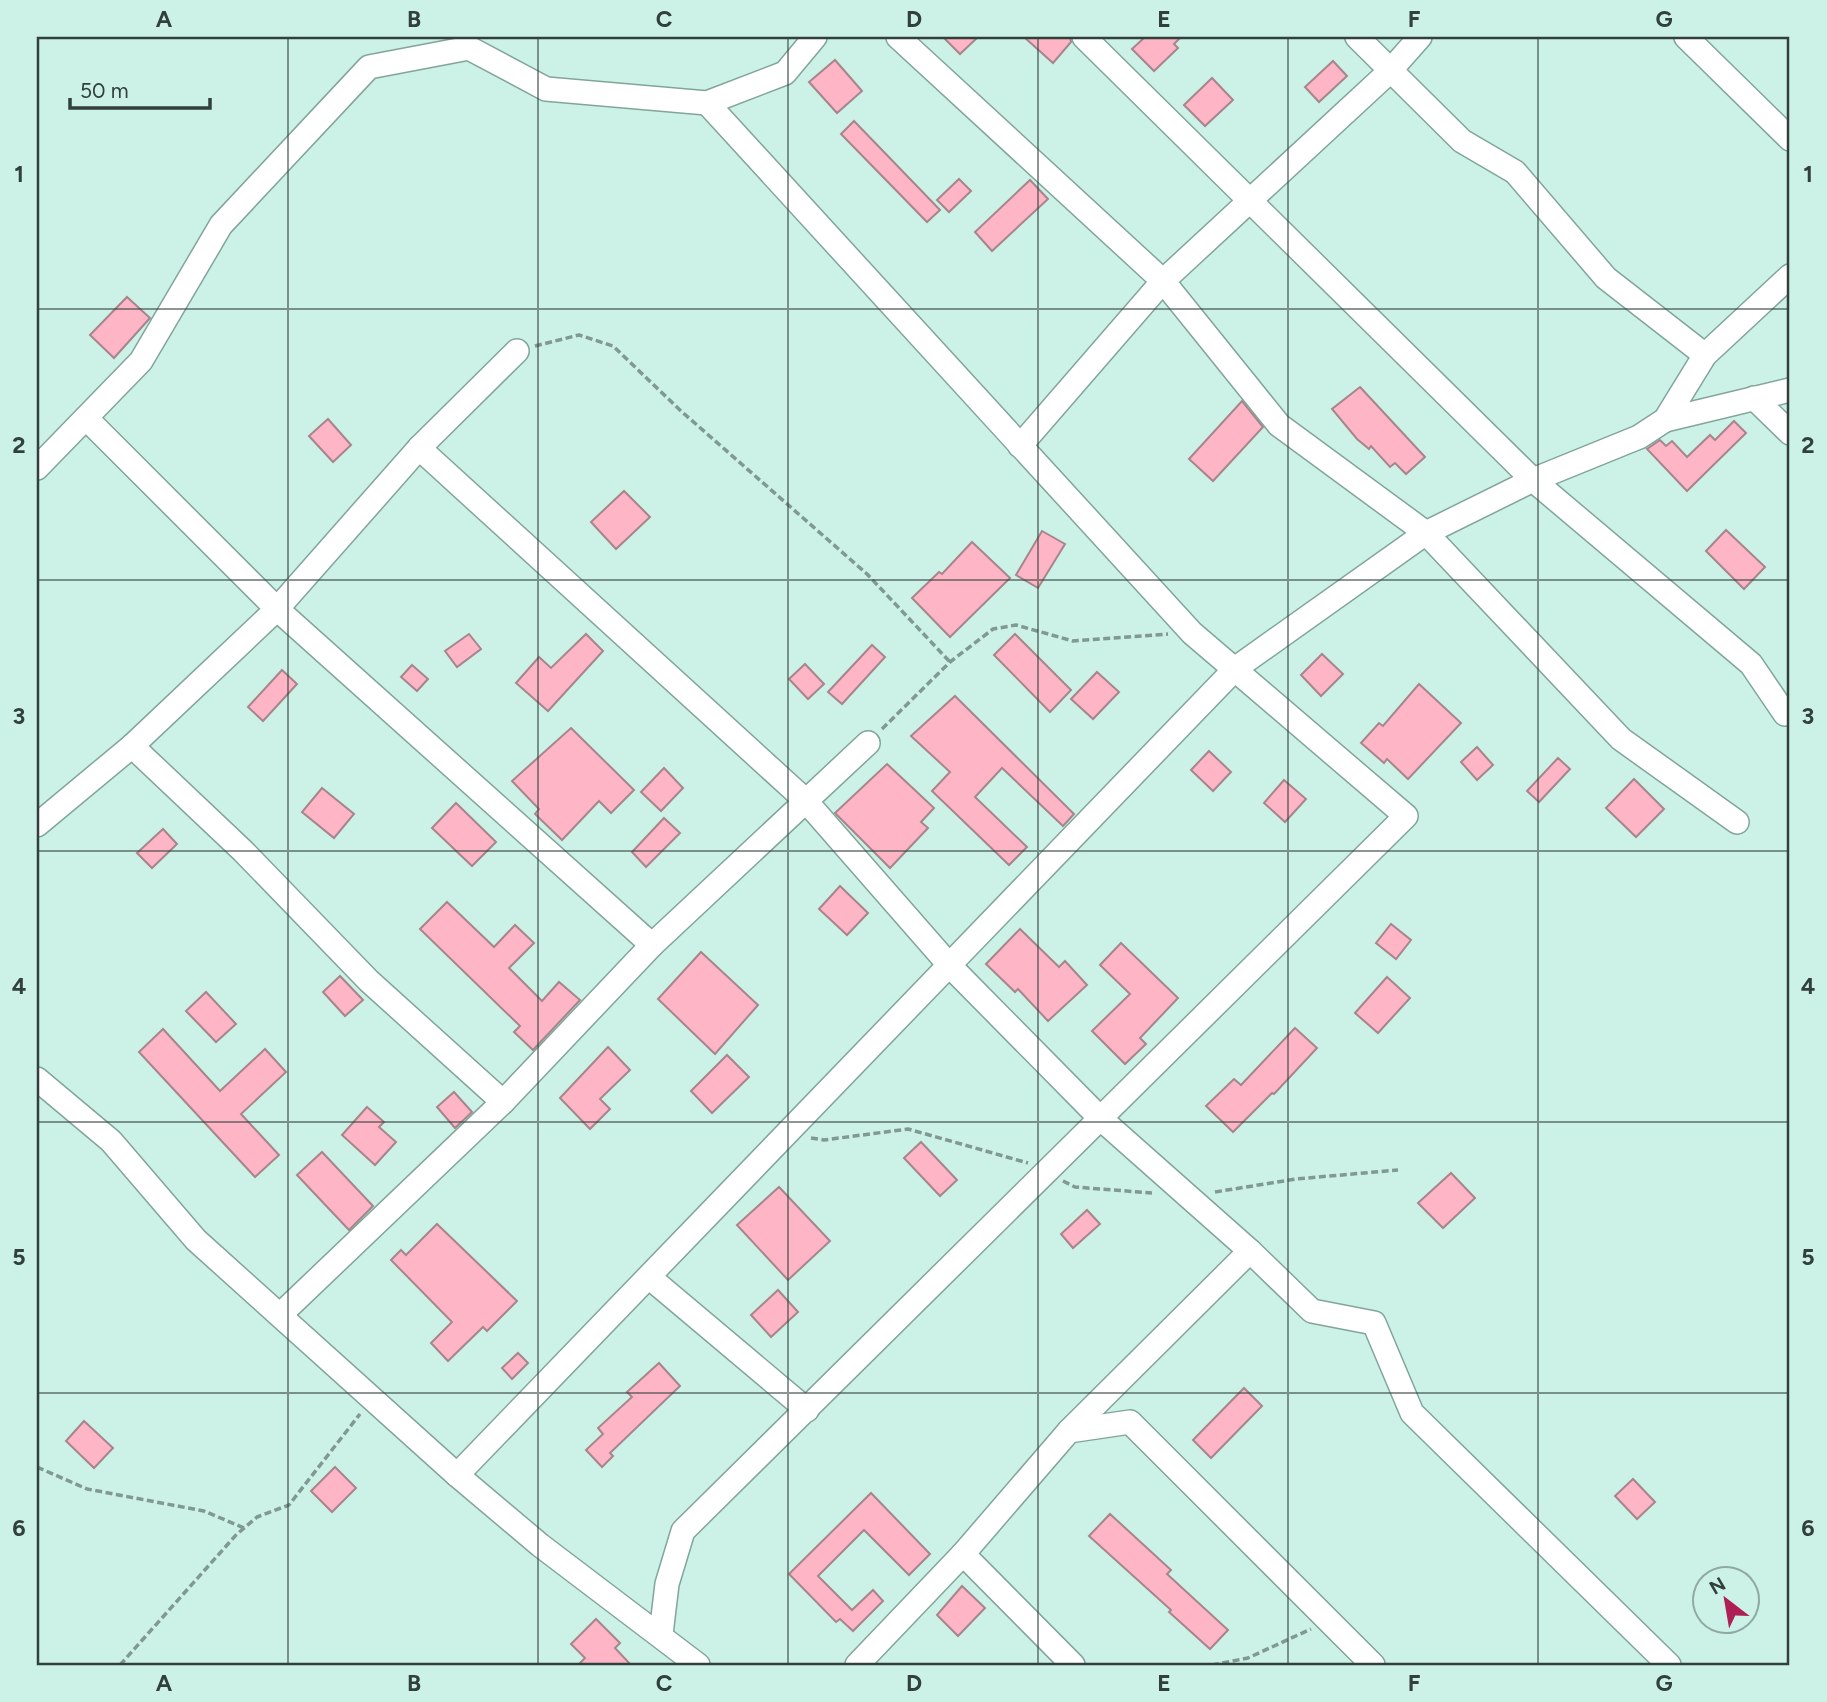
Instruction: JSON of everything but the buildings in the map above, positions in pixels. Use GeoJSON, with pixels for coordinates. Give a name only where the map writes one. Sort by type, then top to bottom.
{"type":"FeatureCollection","features":[{"type":"Feature","properties":{"kind":"street"},"geometry":{"type":"LineString","coordinates":[[37,468],[141,361],[221,225],[369,67],[474,42],[546,89],[707,103],[785,73],[815,37]]}},
{"type":"Feature","properties":{"kind":"street"},"geometry":{"type":"LineString","coordinates":[[898,37],[1163,281],[1279,425],[1426,533],[1621,739],[1737,822]]}},
{"type":"Feature","properties":{"kind":"street"},"geometry":{"type":"LineString","coordinates":[[1084,37],[1253,200],[1533,480],[1751,664],[1785,714]]}},
{"type":"Feature","properties":{"kind":"street"},"geometry":{"type":"LineString","coordinates":[[1356,37],[1462,141],[1515,172],[1606,278],[1705,355]]}},
{"type":"Feature","properties":{"kind":"street"},"geometry":{"type":"LineString","coordinates":[[1020,446],[1163,281],[1389,72],[1420,37]]}},
{"type":"Feature","properties":{"kind":"street"},"geometry":{"type":"LineString","coordinates":[[1686,37],[1790,139]]}},
{"type":"Feature","properties":{"kind":"street"},"geometry":{"type":"LineString","coordinates":[[661,1634],[667,1584],[683,1531],[1043,1172],[1101,1119],[1406,816],[1192,633],[707,103]]}},
{"type":"Feature","properties":{"kind":"street"},"geometry":{"type":"LineString","coordinates":[[1665,419],[1705,355],[1790,276]]}},
{"type":"Feature","properties":{"kind":"street"},"geometry":{"type":"LineString","coordinates":[[37,825],[132,746],[277,609],[419,448],[517,351]]}},
{"type":"Feature","properties":{"kind":"street"},"geometry":{"type":"LineString","coordinates":[[457,1475],[951,967],[1236,668],[1426,533],[1533,480],[1639,437],[1665,419],[1790,390]]}},
{"type":"Feature","properties":{"kind":"street"},"geometry":{"type":"LineString","coordinates":[[1754,398],[1790,433]]}},
{"type":"Feature","properties":{"kind":"street"},"geometry":{"type":"LineString","coordinates":[[86,418],[277,609],[652,945]]}},
{"type":"Feature","properties":{"kind":"street"},"geometry":{"type":"LineString","coordinates":[[419,448],[805,800],[951,967],[1101,1119],[1250,1251],[1312,1311],[1374,1323],[1412,1413],[1669,1665]]}},
{"type":"Feature","properties":{"kind":"street"},"geometry":{"type":"LineString","coordinates":[[280,1315],[503,1102],[652,945],[868,743]]}},
{"type":"Feature","properties":{"kind":"street"},"geometry":{"type":"LineString","coordinates":[[132,746],[243,851],[369,981],[503,1102]]}},
{"type":"Feature","properties":{"kind":"street"},"geometry":{"type":"LineString","coordinates":[[37,1079],[111,1141],[196,1240],[457,1475],[540,1545],[661,1634],[698,1665]]}},
{"type":"Feature","properties":{"kind":"street"},"geometry":{"type":"LineString","coordinates":[[857,1665],[963,1554],[1069,1431],[1250,1251]]}},
{"type":"Feature","properties":{"kind":"street"},"geometry":{"type":"LineString","coordinates":[[649,1277],[807,1410]]}},
{"type":"Feature","properties":{"kind":"street"},"geometry":{"type":"LineString","coordinates":[[1069,1431],[1130,1422],[1373,1665]]}},
{"type":"Feature","properties":{"kind":"street"},"geometry":{"type":"LineString","coordinates":[[963,1554],[1073,1665]]}},
{"type":"Feature","properties":{"kind":"path"},"geometry":{"type":"LineString","coordinates":[[517,351],[579,335],[613,346],[681,411],[867,574],[950,662]]}},
{"type":"Feature","properties":{"kind":"path"},"geometry":{"type":"LineString","coordinates":[[868,743],[950,662],[993,629],[1016,625],[1073,641],[1192,633]]}},
{"type":"Feature","properties":{"kind":"path"},"geometry":{"type":"LineString","coordinates":[[789,1133],[824,1140],[908,1129],[1020,1158],[1075,1187],[1188,1196],[1296,1179],[1398,1170]]}},
{"type":"Feature","properties":{"kind":"path"},"geometry":{"type":"LineString","coordinates":[[120,1665],[244,1528],[257,1517],[289,1505],[372,1399]]}},
{"type":"Feature","properties":{"kind":"path"},"geometry":{"type":"LineString","coordinates":[[37,1467],[87,1489],[204,1511],[244,1528]]}},
{"type":"Feature","properties":{"kind":"path"},"geometry":{"type":"LineString","coordinates":[[1212,1665],[1248,1658],[1328,1620]]}}]}
